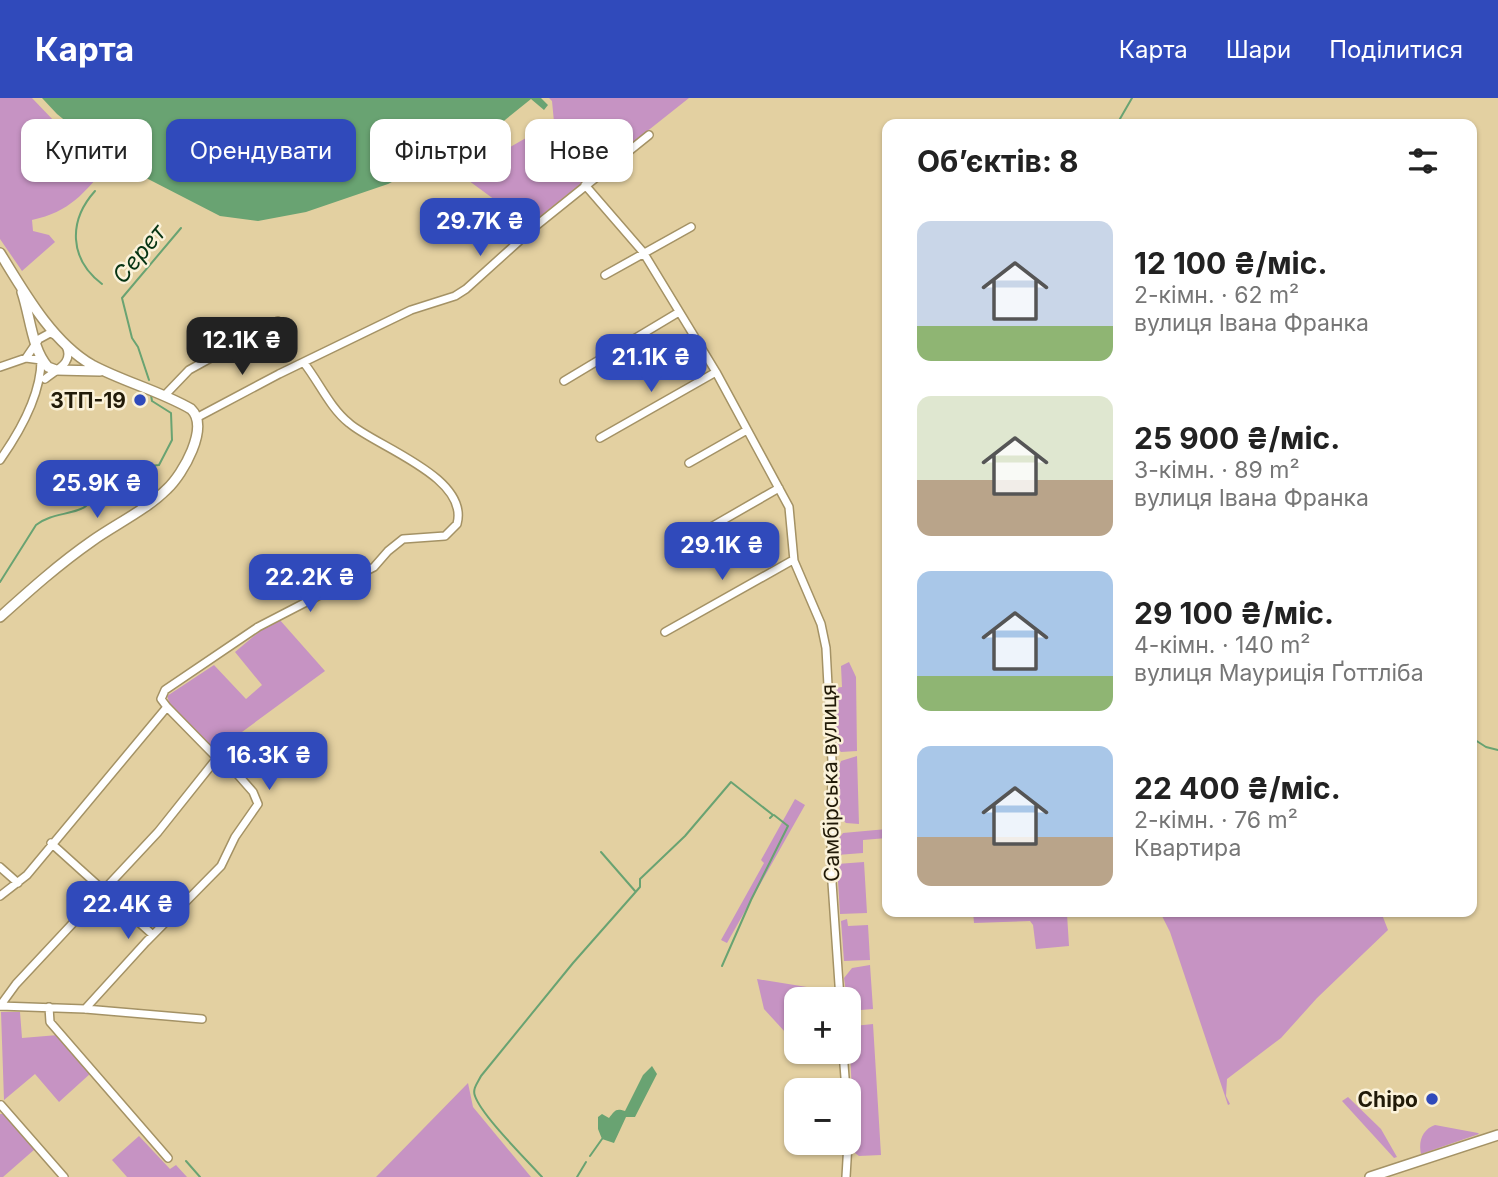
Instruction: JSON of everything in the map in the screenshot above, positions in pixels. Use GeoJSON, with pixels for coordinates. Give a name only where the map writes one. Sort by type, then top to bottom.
{"type":"FeatureCollection","features":[{"type":"Feature","properties":{"kind":"main road"},"geometry":{"type":"LineString","coordinates":[[0,253],[19,284],[63,342],[83,359],[105,371],[165,395],[191,409],[198,417],[200,427],[185,464],[169,488],[68,559],[0,617]]}},
{"type":"Feature","properties":{"kind":"main road"},"geometry":{"type":"LineString","coordinates":[[19,284],[32,320],[41,360],[56,370],[105,371]]}},
{"type":"Feature","properties":{"kind":"main road"},"geometry":{"type":"LineString","coordinates":[[1370,1177],[1498,1135]]}},
{"type":"Feature","properties":{"kind":"street"},"geometry":{"type":"LineString","coordinates":[[198,417],[249,389],[411,310],[455,296],[585,185],[649,135]]}},
{"type":"Feature","properties":{"kind":"street","name":"Самбірська вулиця"},"geometry":{"type":"LineString","coordinates":[[585,185],[643,252],[716,372],[789,507],[793,560],[821,624],[827,648],[832,761],[831,868],[839,987]]}},
{"type":"Feature","properties":{"kind":"street"},"geometry":{"type":"LineString","coordinates":[[605,275],[691,227]]}},
{"type":"Feature","properties":{"kind":"street"},"geometry":{"type":"LineString","coordinates":[[564,381],[679,312]]}},
{"type":"Feature","properties":{"kind":"street"},"geometry":{"type":"LineString","coordinates":[[165,395],[189,370],[278,321]]}},
{"type":"Feature","properties":{"kind":"street"},"geometry":{"type":"LineString","coordinates":[[26,358],[43,336],[50,333],[63,342],[69,357],[38,385]]}},
{"type":"Feature","properties":{"kind":"street"},"geometry":{"type":"LineString","coordinates":[[0,366],[26,358],[41,360],[38,385],[20,427],[0,460]]}},
{"type":"Feature","properties":{"kind":"street"},"geometry":{"type":"LineString","coordinates":[[85,1009],[221,866],[235,837],[258,804],[253,792],[224,759],[217,758],[167,707],[161,699],[165,690],[197,667],[240,642],[258,627],[374,567],[388,551],[404,539],[445,536],[457,524],[457,507],[445,489],[419,465],[346,421],[304,363]]}},
{"type":"Feature","properties":{"kind":"street"},"geometry":{"type":"LineString","coordinates":[[45,379],[69,371]]}},
{"type":"Feature","properties":{"kind":"street"},"geometry":{"type":"LineString","coordinates":[[600,438],[716,372]]}},
{"type":"Feature","properties":{"kind":"street"},"geometry":{"type":"LineString","coordinates":[[689,463],[747,430]]}},
{"type":"Feature","properties":{"kind":"street"},"geometry":{"type":"LineString","coordinates":[[685,542],[779,488]]}},
{"type":"Feature","properties":{"kind":"street"},"geometry":{"type":"LineString","coordinates":[[665,632],[793,560]]}},
{"type":"Feature","properties":{"kind":"street"},"geometry":{"type":"LineString","coordinates":[[0,896],[18,883],[111,777],[167,707]]}},
{"type":"Feature","properties":{"kind":"street"},"geometry":{"type":"LineString","coordinates":[[0,1006],[16,984],[158,832],[217,758]]}},
{"type":"Feature","properties":{"kind":"street"},"geometry":{"type":"LineString","coordinates":[[51,843],[153,935]]}},
{"type":"Feature","properties":{"kind":"street"},"geometry":{"type":"LineString","coordinates":[[0,867],[18,883]]}},
{"type":"Feature","properties":{"kind":"street"},"geometry":{"type":"LineString","coordinates":[[0,1006],[85,1009],[202,1019]]}},
{"type":"Feature","properties":{"kind":"street"},"geometry":{"type":"LineString","coordinates":[[49,1007],[50,1022],[168,1158]]}},
{"type":"Feature","properties":{"kind":"street"},"geometry":{"type":"LineString","coordinates":[[1,1105],[64,1177]]}},
{"type":"Feature","properties":{"kind":"street"},"geometry":{"type":"LineString","coordinates":[[846,1177],[847,1155]]}},
{"type":"Feature","properties":{"kind":"shaded area"},"geometry":{"type":"Polygon","coordinates":[[[0,98],[32,98],[52,119],[21,119],[21,182],[93,182],[75,200],[57,212],[32,220],[33,231],[49,235],[55,242],[22,271],[0,239],[0,98]]]}},
{"type":"Feature","properties":{"kind":"shaded area"},"geometry":{"type":"Polygon","coordinates":[[[42,98],[541,98],[548,105],[544,110],[531,99],[506,119],[370,119],[370,182],[392,182],[306,212],[258,221],[220,216],[152,181],[152,119],[63,119],[42,98]]]}},
{"type":"Feature","properties":{"kind":"shaded area"},"geometry":{"type":"Polygon","coordinates":[[[549,98],[689,98],[633,142],[633,119],[554,119],[552,101],[549,98]]]}},
{"type":"Feature","properties":{"kind":"shaded area"},"geometry":{"type":"Polygon","coordinates":[[[525,139],[525,182],[583,182],[529,225],[471,182],[511,182],[511,147],[525,139]]]}},
{"type":"Feature","properties":{"kind":"shaded area"},"geometry":{"type":"Polygon","coordinates":[[[279,619],[325,671],[216,751],[170,704],[167,696],[214,665],[246,699],[262,685],[235,652],[279,619]]]}},
{"type":"Feature","properties":{"kind":"shaded area"},"geometry":{"type":"Polygon","coordinates":[[[849,662],[856,677],[857,751],[841,752],[837,748],[834,688],[842,687],[841,666],[849,662]]]}},
{"type":"Feature","properties":{"kind":"shaded area"},"geometry":{"type":"Polygon","coordinates":[[[857,756],[859,824],[846,823],[840,817],[838,769],[841,761],[857,756]]]}},
{"type":"Feature","properties":{"kind":"shaded area"},"geometry":{"type":"Polygon","coordinates":[[[795,799],[805,805],[727,943],[721,940],[764,863],[761,860],[795,799]]]}},
{"type":"Feature","properties":{"kind":"shaded area"},"geometry":{"type":"Polygon","coordinates":[[[882,829],[882,838],[863,840],[863,853],[837,855],[836,842],[843,833],[882,829]]]}},
{"type":"Feature","properties":{"kind":"shaded area"},"geometry":{"type":"Polygon","coordinates":[[[864,862],[867,913],[840,914],[837,864],[864,862]]]}},
{"type":"Feature","properties":{"kind":"shaded area"},"geometry":{"type":"Polygon","coordinates":[[[973,917],[1067,917],[1069,946],[1036,949],[1030,921],[974,923],[973,917]]]}},
{"type":"Feature","properties":{"kind":"shaded area"},"geometry":{"type":"Polygon","coordinates":[[[1162,917],[1383,917],[1388,930],[1317,998],[1281,1038],[1227,1079],[1228,1105],[1170,932],[1162,917]]]}},
{"type":"Feature","properties":{"kind":"shaded area"},"geometry":{"type":"Polygon","coordinates":[[[847,919],[848,926],[868,925],[870,960],[844,961],[841,921],[847,919]]]}},
{"type":"Feature","properties":{"kind":"shaded area"},"geometry":{"type":"Polygon","coordinates":[[[870,965],[873,1009],[861,1010],[861,987],[845,987],[844,978],[852,968],[870,965]]]}},
{"type":"Feature","properties":{"kind":"shaded area"},"geometry":{"type":"Polygon","coordinates":[[[757,979],[807,987],[784,987],[784,1031],[764,1009],[757,979]]]}},
{"type":"Feature","properties":{"kind":"shaded area"},"geometry":{"type":"Polygon","coordinates":[[[1,1012],[20,1012],[22,1038],[58,1035],[91,1073],[59,1102],[35,1074],[4,1100],[1,1012]]]}},
{"type":"Feature","properties":{"kind":"shaded area"},"geometry":{"type":"Polygon","coordinates":[[[873,1024],[881,1155],[859,1156],[858,1155],[861,1155],[861,1078],[851,1078],[851,1064],[861,1064],[861,1025],[873,1024]]]}},
{"type":"Feature","properties":{"kind":"shaded area"},"geometry":{"type":"Polygon","coordinates":[[[652,1066],[657,1074],[635,1117],[626,1117],[614,1143],[602,1139],[598,1129],[598,1117],[602,1114],[609,1118],[616,1111],[625,1111],[643,1075],[652,1066]]]}},
{"type":"Feature","properties":{"kind":"shaded area"},"geometry":{"type":"Polygon","coordinates":[[[468,1083],[473,1107],[531,1177],[376,1177],[468,1083]]]}},
{"type":"Feature","properties":{"kind":"shaded area"},"geometry":{"type":"Polygon","coordinates":[[[1348,1097],[1381,1129],[1397,1157],[1394,1158],[1342,1101],[1348,1097]]]}},
{"type":"Feature","properties":{"kind":"shaded area"},"geometry":{"type":"Polygon","coordinates":[[[0,1114],[4,1114],[35,1149],[3,1177],[0,1177],[0,1114]]]}},
{"type":"Feature","properties":{"kind":"shaded area"},"geometry":{"type":"Polygon","coordinates":[[[1435,1125],[1479,1134],[1421,1154],[1422,1136],[1427,1129],[1435,1125]]]}},
{"type":"Feature","properties":{"kind":"shaded area"},"geometry":{"type":"Polygon","coordinates":[[[139,1136],[170,1169],[176,1165],[187,1177],[127,1177],[112,1160],[139,1136]]]}},
{"type":"Feature","properties":{"kind":"waterway"},"geometry":{"type":"LineString","coordinates":[[1120,119],[1132,98]]}},
{"type":"Feature","properties":{"kind":"waterway","name":"Серет"},"geometry":{"type":"LineString","coordinates":[[95,191],[80,215],[76,239],[83,263],[102,284]]}},
{"type":"Feature","properties":{"kind":"waterway","name":"Серет"},"geometry":{"type":"LineString","coordinates":[[149,380],[138,347],[132,338],[122,298],[181,228]]}},
{"type":"Feature","properties":{"kind":"waterway","name":"Серет"},"geometry":{"type":"LineString","coordinates":[[0,582],[36,525],[89,504],[103,487],[122,474],[159,465],[172,440],[171,413],[152,401],[151,395]]}},
{"type":"Feature","properties":{"kind":"waterway"},"geometry":{"type":"LineString","coordinates":[[1477,741],[1498,750]]}},
{"type":"Feature","properties":{"kind":"waterway"},"geometry":{"type":"LineString","coordinates":[[542,1177],[495,1126],[479,1104],[474,1091],[481,1076],[573,963],[640,887],[640,879],[685,836],[731,782],[773,815],[770,818]]}},
{"type":"Feature","properties":{"kind":"waterway"},"geometry":{"type":"LineString","coordinates":[[722,966],[788,826],[774,815]]}},
{"type":"Feature","properties":{"kind":"waterway"},"geometry":{"type":"LineString","coordinates":[[601,852],[635,891]]}},
{"type":"Feature","properties":{"kind":"waterway"},"geometry":{"type":"LineString","coordinates":[[590,1156],[602,1139]]}},
{"type":"Feature","properties":{"kind":"waterway"},"geometry":{"type":"LineString","coordinates":[[186,1161],[200,1177]]}},
{"type":"Feature","properties":{"kind":"waterway"},"geometry":{"type":"LineString","coordinates":[[577,1177],[586,1162]]}},
{"type":"Feature","properties":{"kind":"place","name":"ЗТП-19"},"geometry":{"type":"Point","coordinates":[140,400]}},
{"type":"Feature","properties":{"kind":"place","name":"Chipo"},"geometry":{"type":"Point","coordinates":[1432,1099]}}]}
